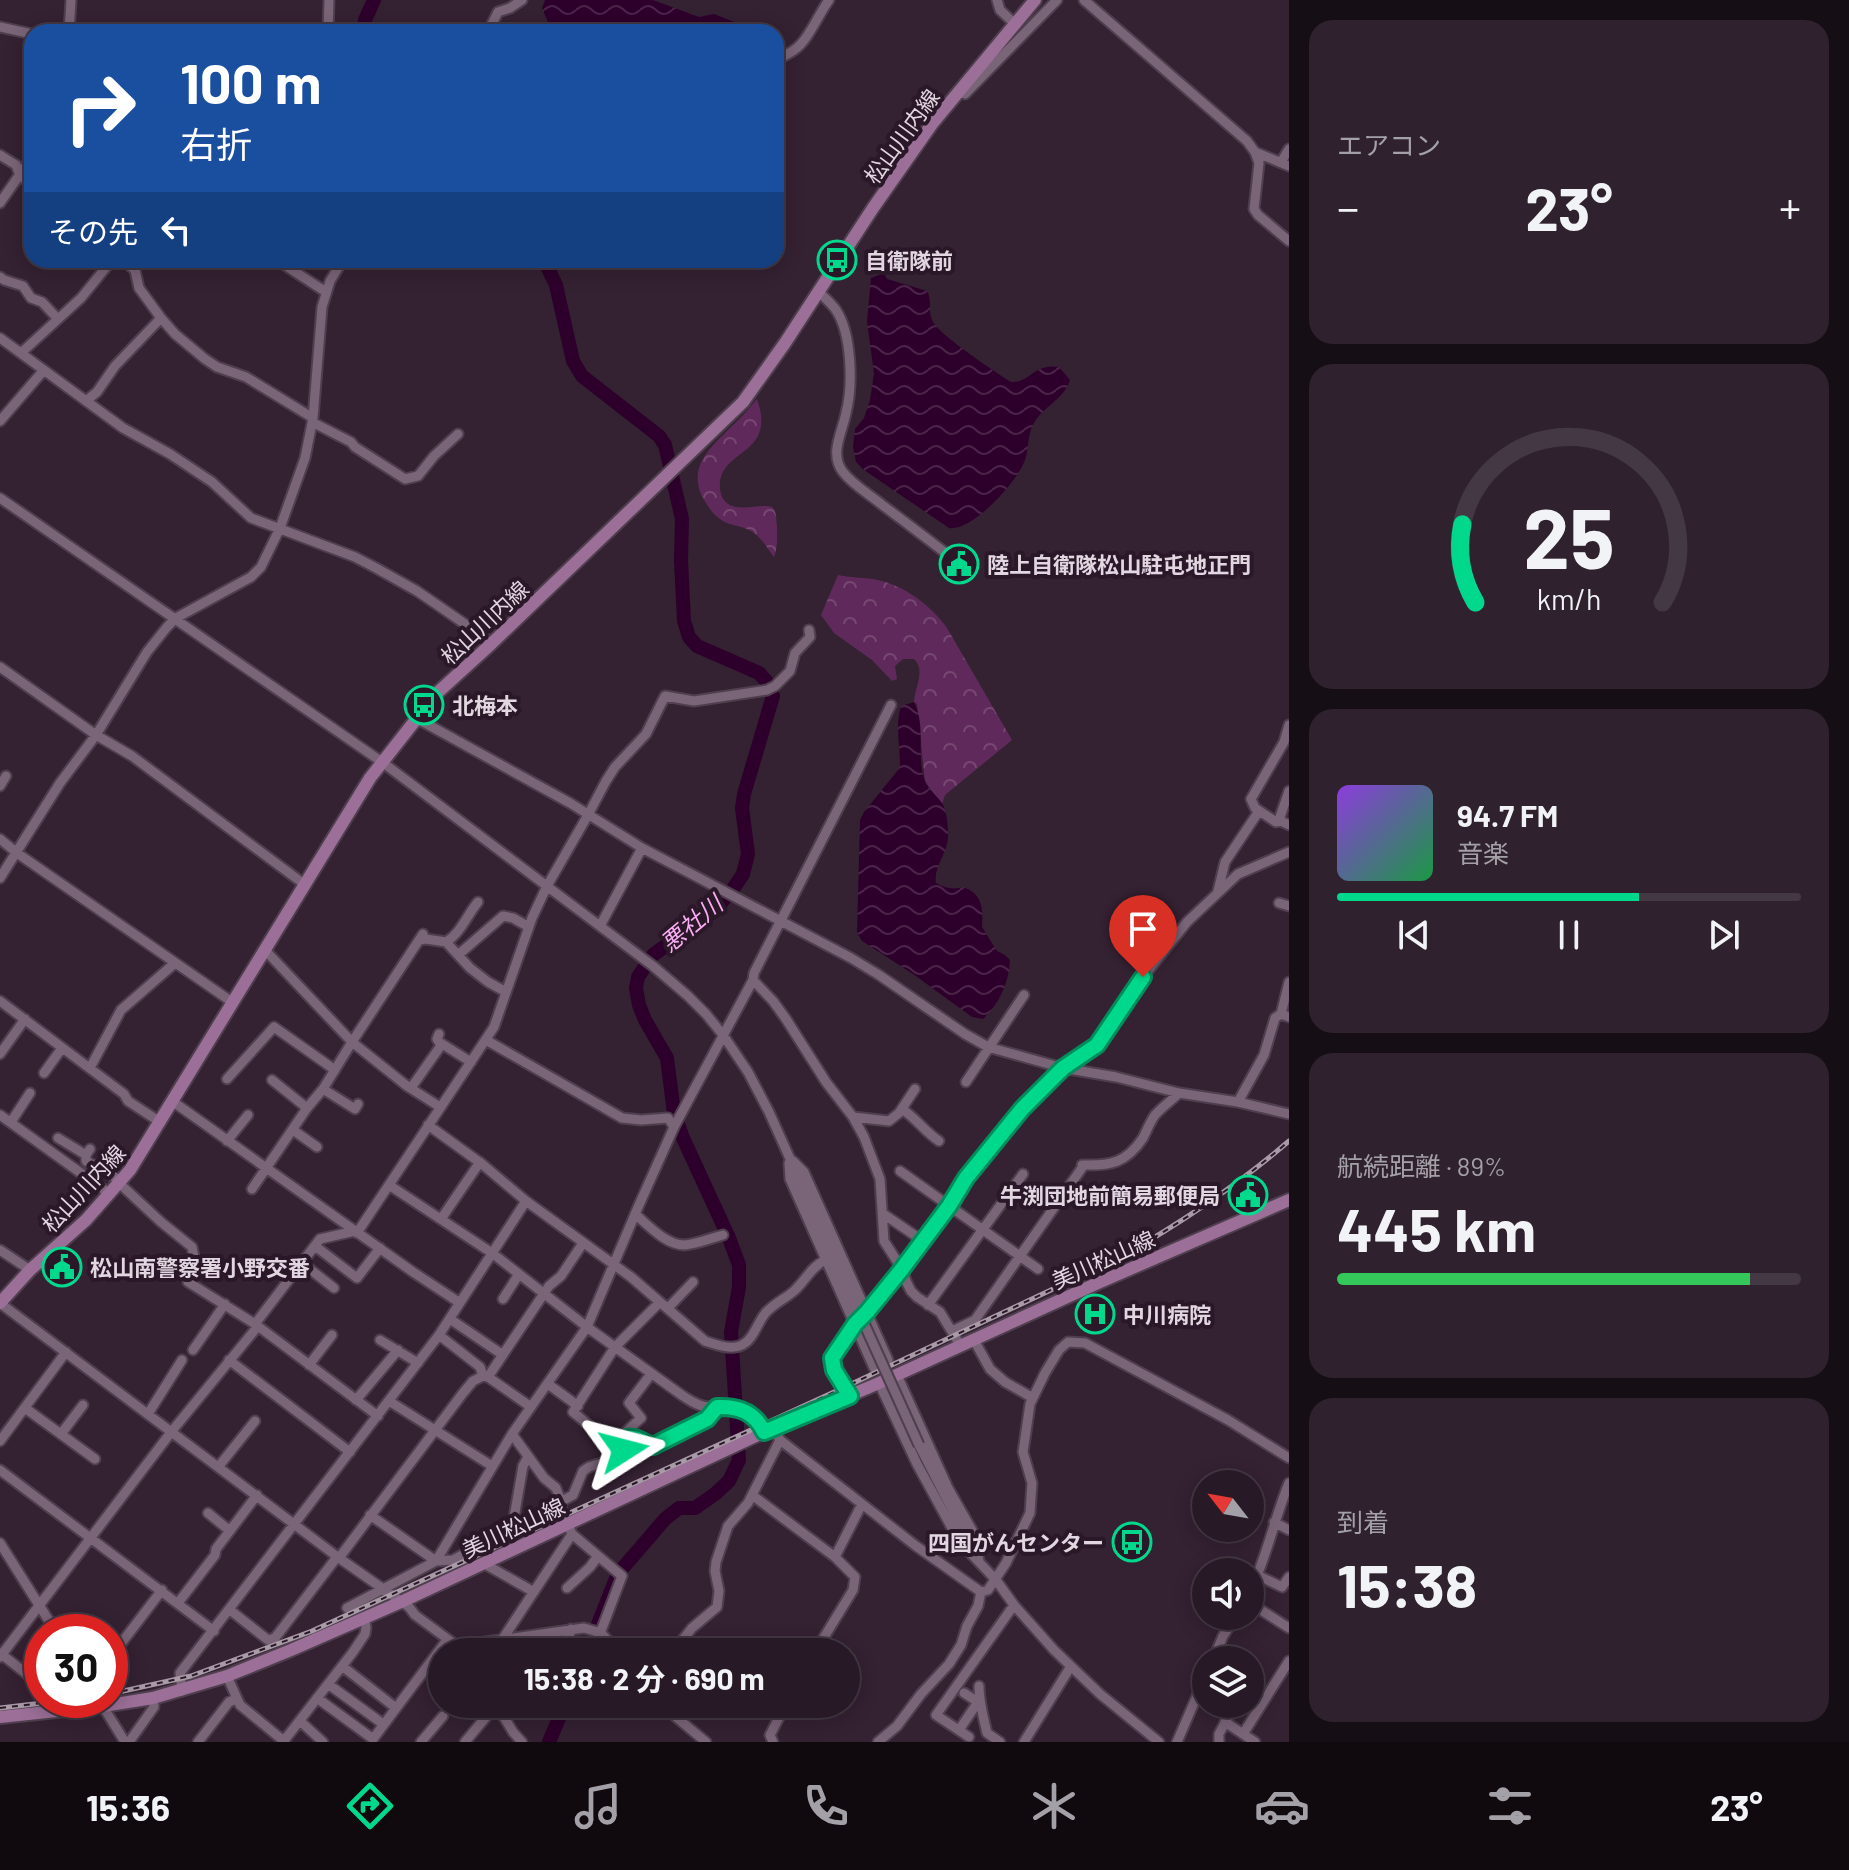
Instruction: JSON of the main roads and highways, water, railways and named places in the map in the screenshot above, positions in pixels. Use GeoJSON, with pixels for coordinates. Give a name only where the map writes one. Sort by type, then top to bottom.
{"type":"FeatureCollection","features":[{"type":"Feature","properties":{"kind":"main road","name":"松山川内線"},"geometry":{"type":"LineString","coordinates":[[3,1294],[86,1220],[142,1152],[370,778],[416,718],[436,694],[743,402],[932,124],[1035,0]]}},
{"type":"Feature","properties":{"kind":"main road","name":"美川松山線"},"geometry":{"type":"LineString","coordinates":[[128,1700],[182,1691],[227,1676],[365,1619],[483,1563],[570,1528],[960,1345],[1289,1200]]}},
{"type":"Feature","properties":{"kind":"main road","name":"美川松山線"},"geometry":{"type":"LineString","coordinates":[[0,1717],[24,1714]]}},
{"type":"Feature","properties":{"kind":"water"},"geometry":{"type":"Polygon","coordinates":[[[545,0],[653,0],[699,17],[714,14],[737,23],[549,24],[542,8],[545,0]]]}},
{"type":"Feature","properties":{"kind":"water"},"geometry":{"type":"Polygon","coordinates":[[[884,273],[887,279],[927,291],[931,318],[938,328],[969,354],[1011,382],[1051,367],[1059,367],[1070,380],[1064,392],[1034,423],[1025,460],[1004,492],[981,514],[959,527],[949,528],[856,462],[853,447],[855,429],[864,418],[874,374],[867,321],[871,278],[884,273]]]}},
{"type":"Feature","properties":{"kind":"water"},"geometry":{"type":"Polygon","coordinates":[[[914,702],[920,722],[923,774],[942,803],[947,822],[948,841],[936,883],[949,888],[963,887],[975,894],[982,908],[982,927],[997,951],[1010,960],[1002,992],[983,1019],[972,1017],[862,941],[857,933],[860,820],[898,770],[899,713],[901,706],[914,702]]]}},
{"type":"Feature","properties":{"kind":"waterway","name":"悪社川"},"geometry":{"type":"LineString","coordinates":[[365,24],[374,0]]}},
{"type":"Feature","properties":{"kind":"waterway","name":"悪社川"},"geometry":{"type":"LineString","coordinates":[[548,268],[556,285],[573,361],[582,376],[659,436],[665,445],[682,519],[684,621],[689,637],[697,646],[759,673],[773,696],[744,794],[742,808],[748,854],[743,874],[715,910],[653,955],[638,977],[636,988],[645,1020],[667,1058],[674,1113],[683,1138],[739,1265],[739,1287],[731,1332],[739,1460],[729,1481],[695,1508],[679,1508],[665,1519],[622,1569],[593,1638]]}},
{"type":"Feature","properties":{"kind":"waterway","name":"悪社川"},"geometry":{"type":"LineString","coordinates":[[549,1742],[559,1718]]}},
{"type":"Feature","properties":{"kind":"railway"},"geometry":{"type":"LineString","coordinates":[[128,1690],[191,1676],[312,1631],[1123,1256],[1209,1202],[1289,1141]]}},
{"type":"Feature","properties":{"kind":"railway"},"geometry":{"type":"LineString","coordinates":[[0,1708],[24,1705]]}},
{"type":"Feature","properties":{"kind":"place","name":"自衛隊前"},"geometry":{"type":"Point","coordinates":[837,260]}},
{"type":"Feature","properties":{"kind":"place","name":"陸上自衛隊松山駐屯地正門"},"geometry":{"type":"Point","coordinates":[959,564]}},
{"type":"Feature","properties":{"kind":"place","name":"北梅本"},"geometry":{"type":"Point","coordinates":[424,705]}},
{"type":"Feature","properties":{"kind":"place","name":"牛渕団地前簡易郵便局"},"geometry":{"type":"Point","coordinates":[1248,1195]}},
{"type":"Feature","properties":{"kind":"place","name":"松山南警察署小野交番"},"geometry":{"type":"Point","coordinates":[62,1267]}},
{"type":"Feature","properties":{"kind":"place","name":"中川病院"},"geometry":{"type":"Point","coordinates":[1095,1314]}},
{"type":"Feature","properties":{"kind":"place","name":"四国がんセンター"},"geometry":{"type":"Point","coordinates":[1132,1542]}}]}
